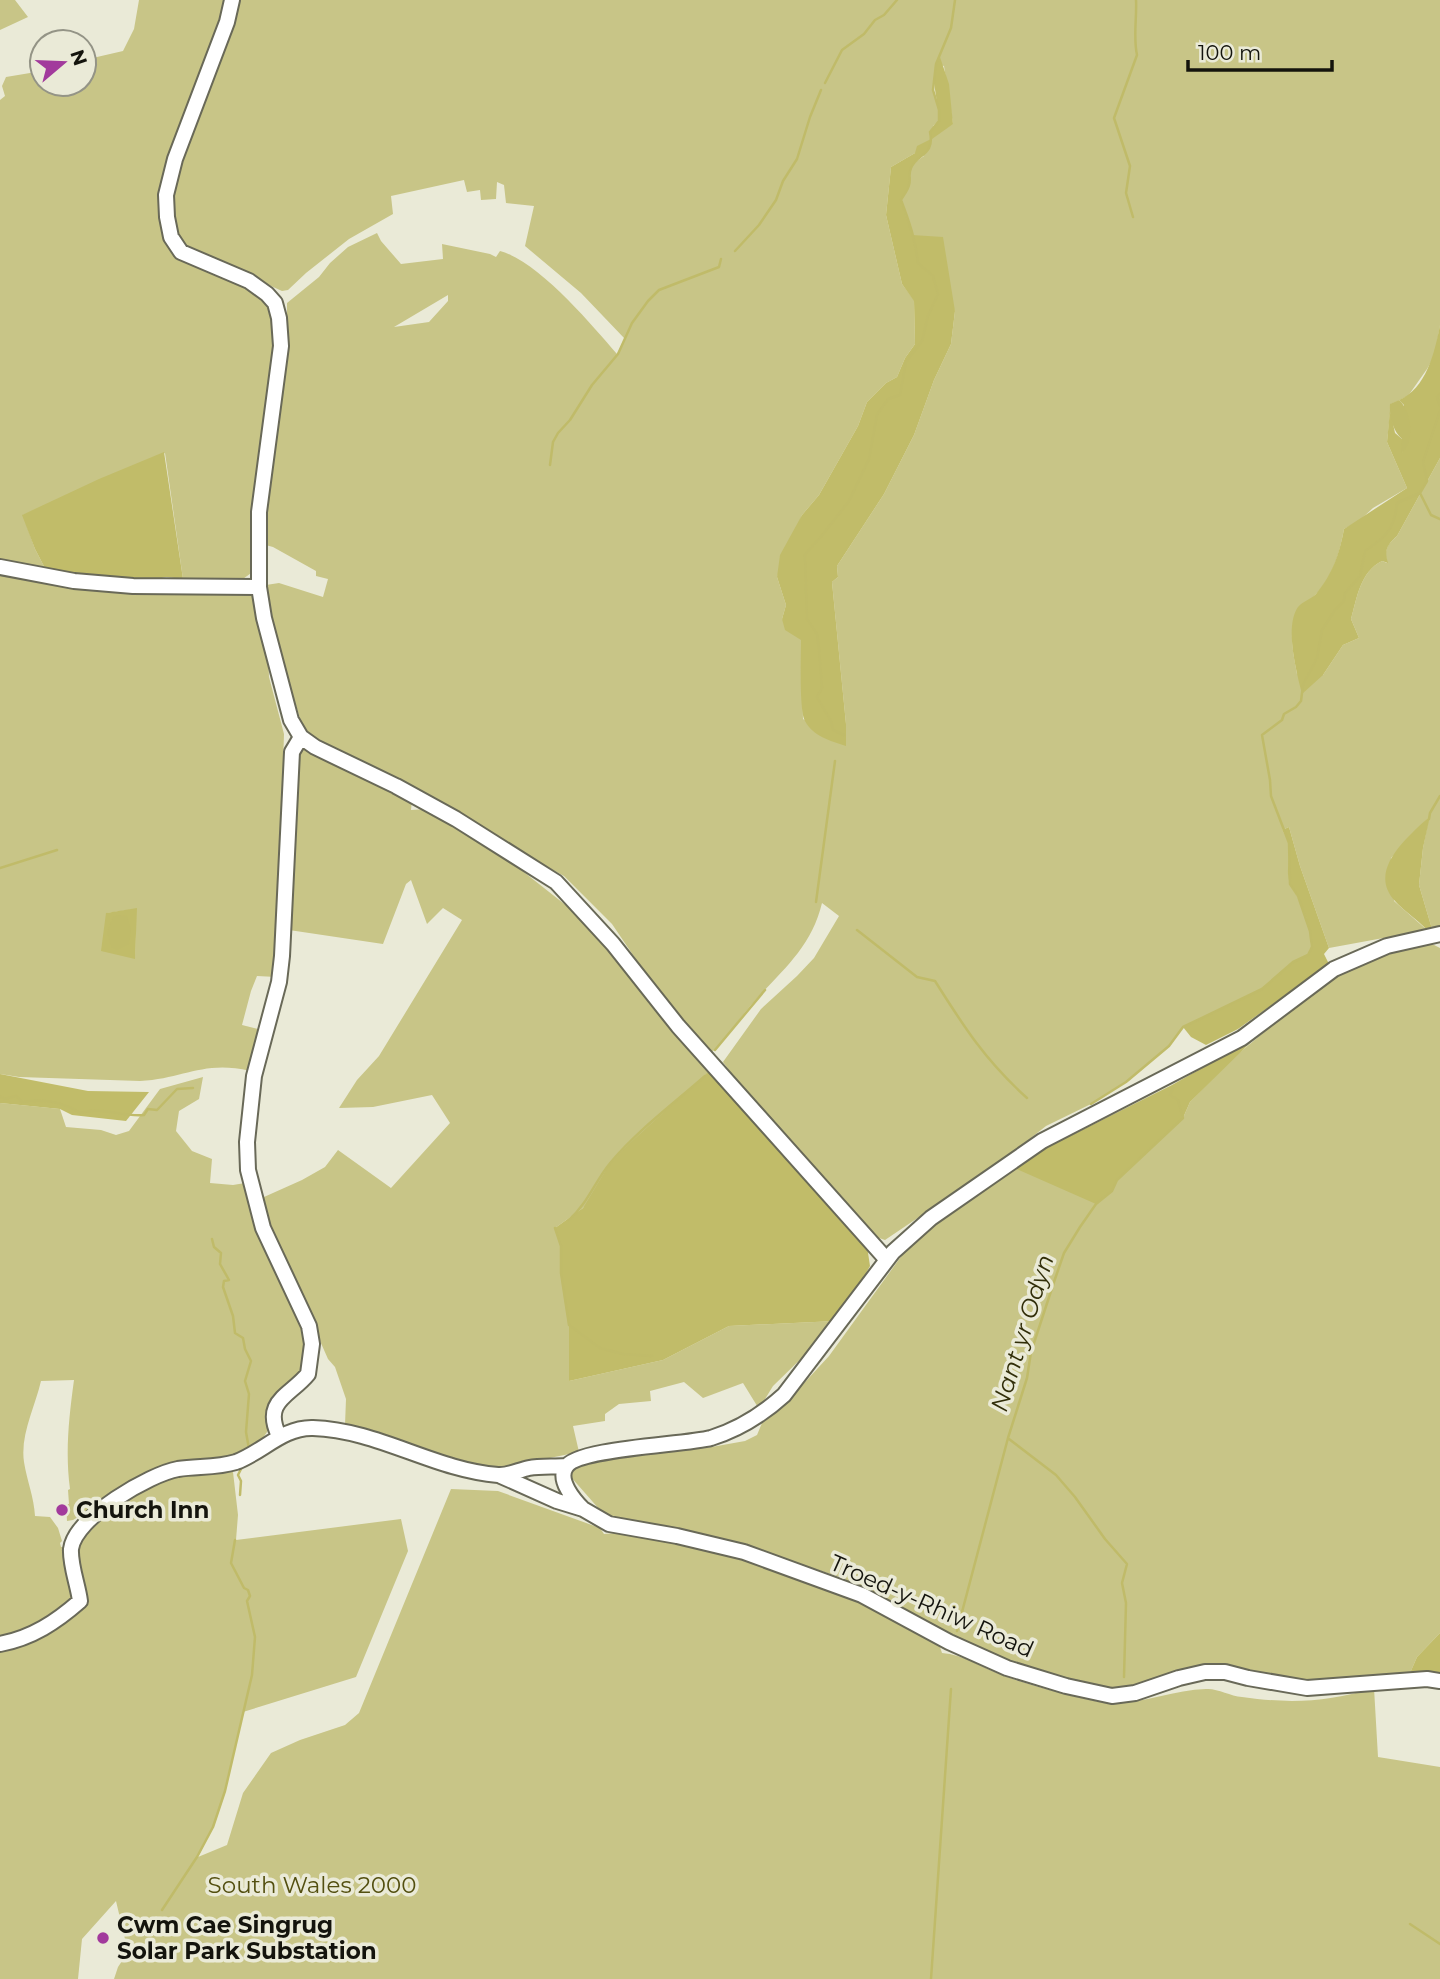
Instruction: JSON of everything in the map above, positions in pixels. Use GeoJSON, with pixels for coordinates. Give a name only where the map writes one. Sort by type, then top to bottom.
{"type":"FeatureCollection","features":[{"type":"Feature","properties":{"kind":"street"},"geometry":{"type":"LineString","coordinates":[[232,0],[227,22],[175,159],[166,195],[167,217],[171,237],[181,252],[249,281],[275,303],[279,318],[281,346],[260,512],[258,587],[291,720],[301,737],[314,747],[447,814],[556,882],[613,944],[678,1026],[887,1260]]}},
{"type":"Feature","properties":{"kind":"street"},"geometry":{"type":"LineString","coordinates":[[0,567],[75,582],[133,586],[258,587]]}},
{"type":"Feature","properties":{"kind":"street"},"geometry":{"type":"LineString","coordinates":[[279,1436],[273,1419],[274,1411],[279,1401],[308,1374],[312,1344],[309,1326],[301,1306],[263,1228],[248,1170],[247,1142],[254,1076],[279,982],[292,752],[301,737]]}},
{"type":"Feature","properties":{"kind":"street","name":"Troed-y-Rhiw Road"},"geometry":{"type":"LineString","coordinates":[[501,1476],[531,1467],[566,1466],[579,1458],[601,1453],[688,1443],[741,1427],[784,1395],[887,1260],[931,1218],[1015,1158],[1042,1141],[1242,1038],[1334,969],[1387,946],[1440,934]]}},
{"type":"Feature","properties":{"kind":"street","name":"Troed-y-Rhiw Road"},"geometry":{"type":"LineString","coordinates":[[0,1644],[51,1625],[80,1601],[71,1547],[84,1527],[110,1502],[153,1476],[178,1469],[220,1466],[238,1461],[279,1436],[311,1428],[351,1433],[458,1468],[501,1476],[557,1501],[583,1508],[609,1524],[744,1552],[862,1595],[949,1642],[1007,1668],[1066,1686],[1112,1696],[1135,1693],[1205,1672],[1225,1672],[1307,1688],[1427,1679],[1440,1681]]}},
{"type":"Feature","properties":{"kind":"street"},"geometry":{"type":"LineString","coordinates":[[566,1466],[565,1483],[583,1508]]}},
{"type":"Feature","properties":{"kind":"green space"},"geometry":{"type":"Polygon","coordinates":[[[0,0],[15,0],[28,17],[0,30],[0,0]]]}},
{"type":"Feature","properties":{"kind":"green space"},"geometry":{"type":"Polygon","coordinates":[[[139,0],[226,0],[207,63],[159,197],[164,237],[170,249],[181,257],[243,282],[268,306],[274,330],[254,571],[240,581],[183,579],[165,453],[23,515],[35,549],[48,574],[0,563],[0,100],[5,96],[2,86],[6,77],[28,73],[28,98],[98,98],[98,57],[123,51],[134,29],[139,0]]]}},
{"type":"Feature","properties":{"kind":"green space"},"geometry":{"type":"Polygon","coordinates":[[[240,0],[1440,0],[1440,325],[1435,355],[1427,369],[1408,396],[1391,404],[1387,442],[1407,488],[1344,529],[1330,574],[1320,590],[1297,610],[1292,634],[1297,674],[1323,675],[1343,645],[1359,638],[1351,619],[1360,586],[1375,566],[1382,561],[1387,563],[1387,548],[1397,536],[1440,458],[1440,927],[1432,929],[1419,885],[1429,817],[1391,858],[1394,901],[1427,930],[1329,948],[1289,827],[1282,830],[1289,850],[1291,887],[1309,926],[1311,941],[1308,955],[1293,962],[1262,989],[1183,1027],[1169,1046],[1126,1082],[1091,1104],[1046,1126],[1002,1161],[885,1240],[870,1235],[748,1096],[723,1062],[761,1009],[814,958],[839,916],[822,903],[802,947],[726,1038],[708,1055],[656,989],[612,924],[564,876],[307,735],[270,622],[266,585],[279,583],[323,597],[328,579],[316,576],[316,571],[273,547],[262,544],[263,517],[287,340],[287,303],[319,277],[348,247],[377,233],[401,264],[443,259],[442,244],[496,257],[500,251],[515,257],[547,280],[617,354],[625,339],[581,293],[525,246],[534,206],[506,203],[504,185],[497,182],[496,199],[481,200],[480,190],[467,192],[464,180],[391,196],[393,214],[349,239],[288,290],[282,291],[236,270],[231,265],[224,265],[186,250],[173,223],[171,201],[187,138],[240,0]],[[936,64],[933,90],[939,121],[933,126],[953,124],[944,66],[936,64]],[[915,153],[891,167],[886,215],[902,284],[914,300],[915,344],[897,377],[886,383],[867,402],[858,426],[819,495],[802,515],[777,577],[786,605],[782,619],[801,639],[803,719],[845,745],[846,724],[832,582],[838,577],[837,566],[884,494],[914,435],[934,380],[951,344],[955,311],[911,235],[901,200],[908,187],[912,166],[924,156],[915,153]],[[448,295],[394,327],[429,322],[448,301],[448,295]]]}},
{"type":"Feature","properties":{"kind":"green space"},"geometry":{"type":"Polygon","coordinates":[[[0,571],[250,593],[268,651],[269,677],[284,734],[276,977],[257,976],[251,991],[242,1025],[262,1030],[250,1071],[234,1068],[206,1069],[140,1081],[0,1074],[0,571]],[[136,909],[107,913],[135,958],[136,909]]]}},
{"type":"Feature","properties":{"kind":"green space"},"geometry":{"type":"Polygon","coordinates":[[[305,749],[412,800],[411,810],[427,809],[492,847],[582,918],[611,950],[708,1072],[583,1208],[555,1228],[561,1246],[561,1273],[569,1325],[569,1381],[663,1360],[729,1326],[836,1321],[773,1386],[759,1409],[743,1383],[703,1398],[684,1382],[650,1391],[651,1401],[619,1404],[605,1414],[605,1421],[573,1426],[579,1452],[505,1467],[486,1467],[438,1454],[381,1433],[345,1425],[346,1399],[335,1367],[328,1359],[260,1205],[264,1197],[325,1167],[338,1150],[391,1188],[450,1123],[432,1095],[373,1107],[339,1108],[357,1080],[379,1056],[462,920],[443,908],[427,924],[411,880],[406,884],[383,944],[289,930],[297,752],[305,749]]]}},
{"type":"Feature","properties":{"kind":"green space"},"geometry":{"type":"Polygon","coordinates":[[[1414,943],[1440,948],[1440,1633],[1417,1657],[1410,1673],[1299,1683],[1265,1678],[1219,1665],[1203,1666],[1140,1687],[1108,1689],[1070,1682],[1003,1661],[874,1597],[843,1578],[763,1552],[607,1518],[570,1476],[579,1464],[589,1461],[639,1453],[706,1448],[745,1441],[757,1435],[762,1423],[784,1405],[829,1356],[908,1247],[1010,1166],[1112,1191],[1117,1180],[1183,1118],[1190,1102],[1232,1059],[1325,981],[1386,952],[1414,943]]]}},
{"type":"Feature","properties":{"kind":"green space"},"geometry":{"type":"Polygon","coordinates":[[[203,1077],[199,1099],[179,1111],[176,1131],[192,1151],[212,1159],[210,1183],[245,1183],[258,1232],[307,1328],[303,1375],[271,1409],[269,1429],[261,1441],[238,1457],[162,1469],[109,1493],[92,1509],[67,1521],[66,1504],[69,1504],[70,1489],[68,1434],[74,1380],[41,1381],[26,1431],[24,1462],[35,1516],[50,1517],[58,1528],[75,1598],[52,1621],[0,1640],[0,1103],[60,1109],[66,1127],[101,1130],[116,1135],[129,1131],[160,1089],[203,1077]]]}},
{"type":"Feature","properties":{"kind":"green space","name":"South Wales 2000"},"geometry":{"type":"Polygon","coordinates":[[[233,1472],[238,1515],[236,1540],[401,1519],[408,1551],[356,1677],[243,1712],[225,1791],[213,1827],[198,1857],[227,1845],[243,1793],[271,1753],[345,1725],[359,1713],[451,1489],[498,1491],[600,1528],[604,1534],[616,1533],[703,1546],[832,1588],[939,1644],[942,1653],[965,1659],[1024,1683],[1095,1701],[1123,1703],[1206,1689],[1237,1696],[1293,1701],[1341,1696],[1374,1688],[1378,1757],[1440,1767],[1440,1979],[114,1979],[128,1952],[116,1901],[82,1939],[78,1979],[0,1979],[0,1650],[33,1641],[53,1630],[81,1608],[75,1552],[79,1543],[123,1501],[163,1478],[192,1473],[233,1472]]]}},
{"type":"Feature","properties":{"kind":"shaded area"},"geometry":{"type":"Polygon","coordinates":[[[940,57],[949,84],[953,124],[932,139],[926,152],[912,167],[908,186],[901,200],[912,235],[943,237],[955,311],[951,344],[934,380],[914,435],[884,494],[837,566],[838,577],[832,582],[846,746],[817,734],[805,721],[801,695],[801,640],[785,630],[782,619],[786,605],[777,577],[780,555],[802,515],[819,495],[858,426],[867,402],[886,383],[897,377],[915,344],[914,301],[902,284],[886,215],[891,167],[915,153],[917,146],[931,139],[930,132],[939,121],[934,81],[940,57]]]}},
{"type":"Feature","properties":{"kind":"shaded area"},"geometry":{"type":"Polygon","coordinates":[[[1440,325],[1440,458],[1397,536],[1387,548],[1388,563],[1382,561],[1375,566],[1360,586],[1351,619],[1359,638],[1343,645],[1323,675],[1302,694],[1293,650],[1294,616],[1298,607],[1316,594],[1327,579],[1344,529],[1407,488],[1387,442],[1390,410],[1395,433],[1402,439],[1402,453],[1404,405],[1399,400],[1408,395],[1423,379],[1432,358],[1440,325]]]}},
{"type":"Feature","properties":{"kind":"shaded area"},"geometry":{"type":"Polygon","coordinates":[[[1399,400],[1406,411],[1410,426],[1409,442],[1401,453],[1402,439],[1394,428],[1390,409],[1390,404],[1399,400]]]}},
{"type":"Feature","properties":{"kind":"shaded area"},"geometry":{"type":"Polygon","coordinates":[[[164,452],[183,579],[166,577],[148,581],[48,574],[22,515],[164,452]]]}},
{"type":"Feature","properties":{"kind":"shaded area"},"geometry":{"type":"Polygon","coordinates":[[[1430,816],[1419,885],[1432,929],[1427,930],[1395,901],[1387,889],[1385,877],[1394,854],[1430,816]]]}},
{"type":"Feature","properties":{"kind":"shaded area"},"geometry":{"type":"Polygon","coordinates":[[[1289,827],[1329,948],[1324,954],[1329,964],[1238,1029],[1206,1045],[1191,1037],[1183,1027],[1262,989],[1293,962],[1308,955],[1311,941],[1309,926],[1288,876],[1289,844],[1282,830],[1289,827]]]}},
{"type":"Feature","properties":{"kind":"shaded area"},"geometry":{"type":"Polygon","coordinates":[[[137,908],[135,959],[101,951],[106,913],[137,908]]]}},
{"type":"Feature","properties":{"kind":"shaded area"},"geometry":{"type":"Polygon","coordinates":[[[127,916],[131,930],[129,944],[117,950],[111,947],[107,932],[113,917],[127,916]]]}},
{"type":"Feature","properties":{"kind":"shaded area"},"geometry":{"type":"Polygon","coordinates":[[[1255,1038],[1190,1102],[1183,1118],[1117,1180],[1112,1191],[1096,1204],[1010,1166],[1172,1085],[1255,1038]]]}},
{"type":"Feature","properties":{"kind":"shaded area"},"geometry":{"type":"Polygon","coordinates":[[[708,1072],[867,1246],[870,1266],[836,1321],[729,1326],[663,1360],[569,1381],[569,1325],[561,1273],[561,1246],[555,1228],[583,1208],[609,1165],[629,1144],[708,1072]]]}},
{"type":"Feature","properties":{"kind":"shaded area"},"geometry":{"type":"Polygon","coordinates":[[[0,1074],[88,1091],[149,1092],[126,1121],[72,1115],[60,1109],[0,1103],[0,1074]]]}},
{"type":"Feature","properties":{"kind":"shaded area"},"geometry":{"type":"Polygon","coordinates":[[[1440,1633],[1440,1672],[1410,1673],[1417,1657],[1440,1633]]]}},
{"type":"Feature","properties":{"kind":"waterway"},"geometry":{"type":"LineString","coordinates":[[825,83],[842,50],[864,34],[897,0]]}},
{"type":"Feature","properties":{"kind":"waterway"},"geometry":{"type":"LineString","coordinates":[[844,735],[833,730],[831,721],[817,697],[822,688],[819,649],[817,634],[807,619],[805,554],[849,501],[869,459],[877,415],[888,399],[900,395],[906,362],[922,341],[928,316],[938,294],[933,276],[918,263],[912,231],[901,200],[910,181],[911,168],[928,150],[930,132],[939,121],[933,90],[936,64],[951,28],[955,0]]}},
{"type":"Feature","properties":{"kind":"waterway"},"geometry":{"type":"LineString","coordinates":[[1133,217],[1126,193],[1130,166],[1114,118],[1137,55],[1136,0]]}},
{"type":"Feature","properties":{"kind":"waterway"},"geometry":{"type":"LineString","coordinates":[[735,251],[759,225],[776,200],[783,181],[797,159],[821,90]]}},
{"type":"Feature","properties":{"kind":"waterway"},"geometry":{"type":"LineString","coordinates":[[550,465],[553,442],[558,433],[618,354],[632,323],[648,301],[659,290],[719,267],[721,259]]}},
{"type":"Feature","properties":{"kind":"waterway","name":"Nant yr Odyn"},"geometry":{"type":"LineString","coordinates":[[1440,394],[1437,397],[1440,406]]}},
{"type":"Feature","properties":{"kind":"waterway","name":"Nant yr Odyn"},"geometry":{"type":"LineString","coordinates":[[1091,1104],[1126,1082],[1169,1046],[1183,1027],[1262,989],[1293,962],[1308,955],[1312,947],[1310,931],[1298,896],[1290,884],[1289,843],[1271,796],[1262,735],[1301,701],[1303,685],[1317,658],[1322,630],[1344,601],[1345,593],[1360,576],[1365,551],[1388,531],[1397,503],[1420,493],[1427,481],[1423,462],[1440,411]]}},
{"type":"Feature","properties":{"kind":"waterway"},"geometry":{"type":"LineString","coordinates":[[1420,493],[1431,515],[1440,519]]}},
{"type":"Feature","properties":{"kind":"waterway"},"geometry":{"type":"LineString","coordinates":[[816,902],[835,761]]}},
{"type":"Feature","properties":{"kind":"waterway"},"geometry":{"type":"LineString","coordinates":[[1429,819],[1440,796]]}},
{"type":"Feature","properties":{"kind":"waterway"},"geometry":{"type":"LineString","coordinates":[[0,868],[57,850]]}},
{"type":"Feature","properties":{"kind":"waterway"},"geometry":{"type":"LineString","coordinates":[[857,930],[917,977],[935,981],[976,1042],[1027,1098]]}},
{"type":"Feature","properties":{"kind":"waterway"},"geometry":{"type":"LineString","coordinates":[[715,1050],[765,990]]}},
{"type":"Feature","properties":{"kind":"waterway"},"geometry":{"type":"LineString","coordinates":[[569,1220],[621,1150],[705,1076]]}},
{"type":"Feature","properties":{"kind":"waterway"},"geometry":{"type":"LineString","coordinates":[[0,1096],[4,1099],[16,1096],[22,1102],[52,1102],[80,1113],[104,1111],[144,1115],[148,1109],[157,1110],[177,1089],[193,1088]]}},
{"type":"Feature","properties":{"kind":"waterway","name":"Nant yr Odyn"},"geometry":{"type":"LineString","coordinates":[[957,1631],[1008,1438],[1027,1378],[1031,1352],[1064,1253],[1096,1204],[1112,1191],[1117,1180],[1183,1118],[1178,1100],[1170,1095],[1173,1088]]}},
{"type":"Feature","properties":{"kind":"waterway"},"geometry":{"type":"LineString","coordinates":[[555,1228],[561,1246],[561,1273],[569,1325],[600,1348],[623,1354],[652,1356]]}},
{"type":"Feature","properties":{"kind":"waterway"},"geometry":{"type":"LineString","coordinates":[[212,1239],[214,1247],[221,1253],[220,1264],[229,1280],[224,1281],[223,1287],[233,1316],[235,1333],[243,1338],[251,1361],[245,1381],[249,1394],[246,1432],[249,1449]]}},
{"type":"Feature","properties":{"kind":"waterway"},"geometry":{"type":"LineString","coordinates":[[1009,1439],[1056,1475],[1127,1564],[1122,1583],[1126,1603],[1124,1677]]}},
{"type":"Feature","properties":{"kind":"waterway"},"geometry":{"type":"LineString","coordinates":[[240,1495],[241,1481],[238,1475],[243,1465]]}},
{"type":"Feature","properties":{"kind":"waterway"},"geometry":{"type":"LineString","coordinates":[[162,1910],[213,1827],[225,1791],[252,1675],[255,1637],[247,1601],[250,1596],[231,1563],[235,1540]]}},
{"type":"Feature","properties":{"kind":"waterway","name":"Nant yr Odyn"},"geometry":{"type":"LineString","coordinates":[[931,1979],[951,1689]]}},
{"type":"Feature","properties":{"kind":"waterway"},"geometry":{"type":"LineString","coordinates":[[1410,1924],[1440,1944]]}},
{"type":"Feature","properties":{"kind":"place","name":"Church Inn"},"geometry":{"type":"Point","coordinates":[62,1510]}},
{"type":"Feature","properties":{"kind":"place","name":"Cwm Cae Singrug Solar Park Substation"},"geometry":{"type":"Point","coordinates":[103,1938]}}]}
